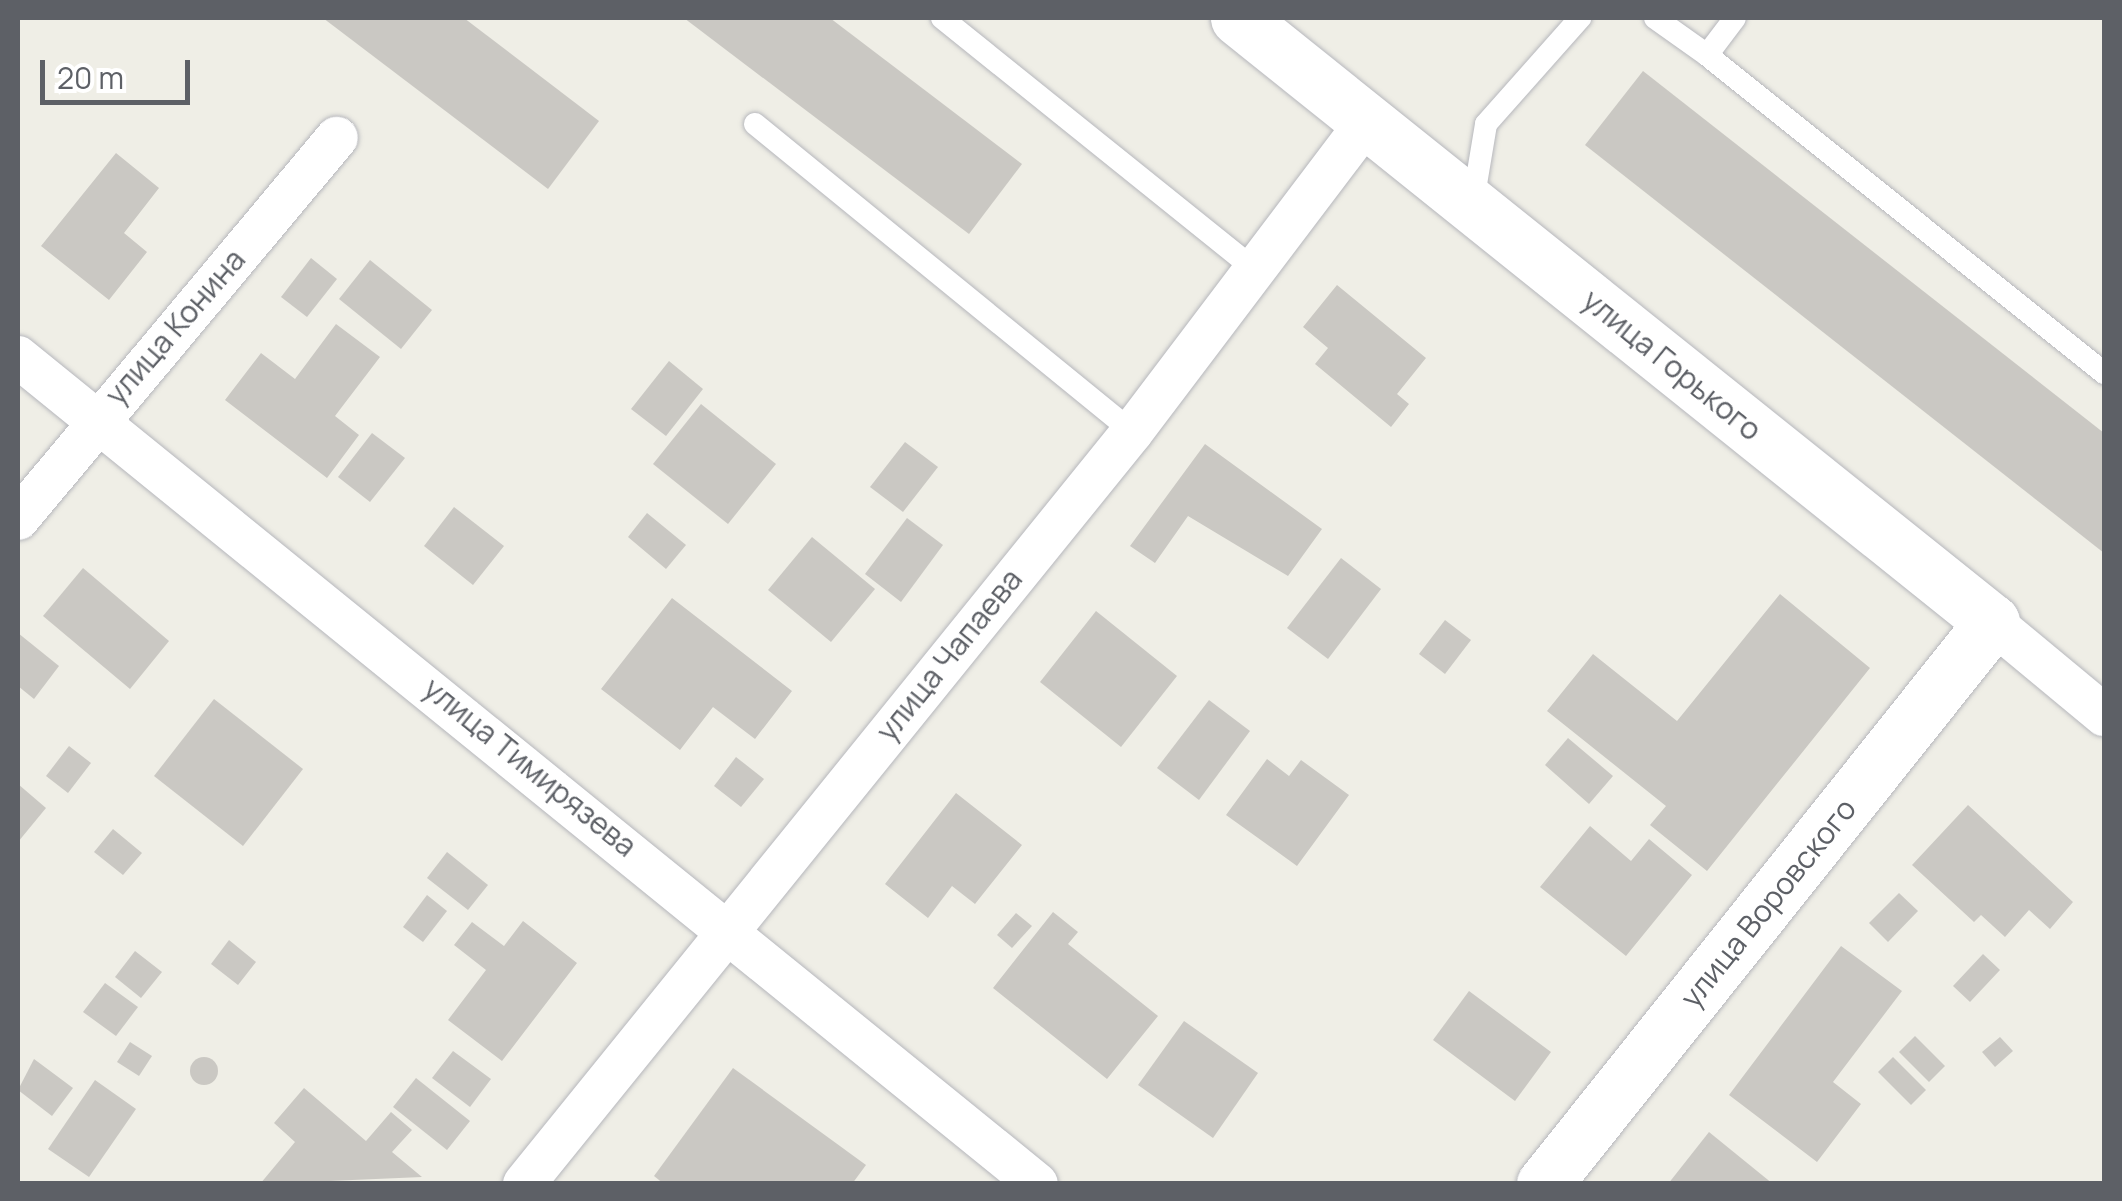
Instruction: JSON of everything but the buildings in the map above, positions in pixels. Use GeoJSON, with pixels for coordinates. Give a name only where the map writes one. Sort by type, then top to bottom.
{"type":"FeatureCollection","features":[{"type":"Feature","properties":{"kind":"street","name":"улица Горького"},"geometry":{"type":"LineString","coordinates":[[1238,18],[2104,715]]}},
{"type":"Feature","properties":{"kind":"street","name":"улица Чапаева"},"geometry":{"type":"LineString","coordinates":[[524,1184],[726,924],[1132,432],[1258,272],[1367,121]]}},
{"type":"Feature","properties":{"kind":"street","name":"улица Конина"},"geometry":{"type":"LineString","coordinates":[[18,519],[95,420],[338,138]]}},
{"type":"Feature","properties":{"kind":"street","name":"улица Тимирязева"},"geometry":{"type":"LineString","coordinates":[[18,357],[726,924],[1037,1184]]}},
{"type":"Feature","properties":{"kind":"street","name":"улица Воровского"},"geometry":{"type":"LineString","coordinates":[[1544,1184],[1992,622]]}},
{"type":"Feature","properties":{"kind":"lane"},"geometry":{"type":"LineString","coordinates":[[942,18],[1258,272]]}},
{"type":"Feature","properties":{"kind":"lane"},"geometry":{"type":"LineString","coordinates":[[1473,204],[1486,124],[1580,18]]}},
{"type":"Feature","properties":{"kind":"lane"},"geometry":{"type":"LineString","coordinates":[[1655,18],[1707,54],[2104,373]]}},
{"type":"Feature","properties":{"kind":"lane"},"geometry":{"type":"LineString","coordinates":[[1707,54],[1736,18]]}},
{"type":"Feature","properties":{"kind":"lane"},"geometry":{"type":"LineString","coordinates":[[756,124],[1132,432]]}}]}
